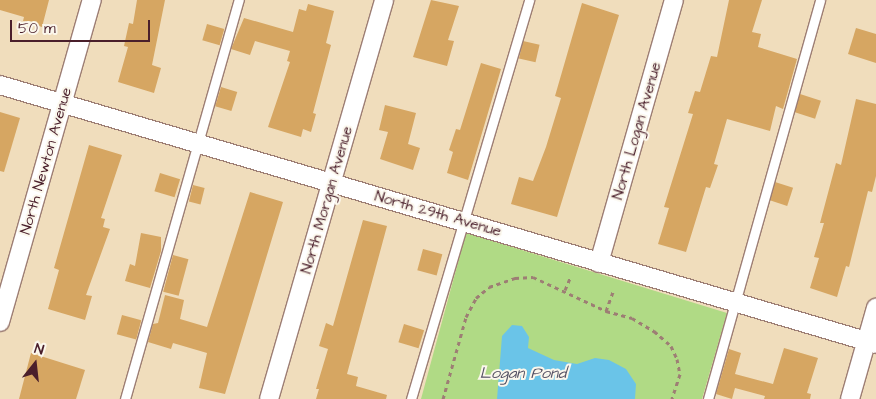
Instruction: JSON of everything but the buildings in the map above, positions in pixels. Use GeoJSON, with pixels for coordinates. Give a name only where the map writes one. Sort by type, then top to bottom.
{"type":"FeatureCollection","features":[{"type":"Feature","properties":{"kind":"street","name":"North Newton Avenue"},"geometry":{"type":"LineString","coordinates":[[0,322],[92,0]]}},
{"type":"Feature","properties":{"kind":"street","name":"North Morgan Avenue"},"geometry":{"type":"LineString","coordinates":[[269,399],[384,0]]}},
{"type":"Feature","properties":{"kind":"street","name":"North Logan Avenue"},"geometry":{"type":"LineString","coordinates":[[599,263],[674,0]]}},
{"type":"Feature","properties":{"kind":"street","name":"North 29th Avenue"},"geometry":{"type":"LineString","coordinates":[[0,85],[464,221],[599,263],[735,301],[871,343]]}},
{"type":"Feature","properties":{"kind":"street"},"geometry":{"type":"LineString","coordinates":[[850,399],[871,343],[876,308]]}},
{"type":"Feature","properties":{"kind":"lane"},"geometry":{"type":"LineString","coordinates":[[125,399],[239,0]]}},
{"type":"Feature","properties":{"kind":"lane"},"geometry":{"type":"LineString","coordinates":[[411,399],[528,0]]}},
{"type":"Feature","properties":{"kind":"lane"},"geometry":{"type":"LineString","coordinates":[[708,399],[820,0]]}},
{"type":"Feature","properties":{"kind":"path"},"geometry":{"type":"LineString","coordinates":[[565,290],[571,276]]}},
{"type":"Feature","properties":{"kind":"path"},"geometry":{"type":"LineString","coordinates":[[443,399],[466,317],[476,298],[488,287],[515,278],[533,277],[565,290],[606,311],[632,318],[654,331],[671,346],[680,374],[672,399]]}},
{"type":"Feature","properties":{"kind":"path"},"geometry":{"type":"LineString","coordinates":[[606,311],[614,289]]}},
{"type":"Feature","properties":{"kind":"green space"},"geometry":{"type":"Polygon","coordinates":[[[466,233],[727,313],[702,399],[421,399],[466,233]]]}},
{"type":"Feature","properties":{"kind":"water","name":"Logan Pond"},"geometry":{"type":"Polygon","coordinates":[[[512,325],[522,326],[529,337],[528,348],[554,360],[577,364],[595,358],[609,360],[626,369],[636,384],[635,399],[497,399],[502,336],[512,325]]]}}]}
